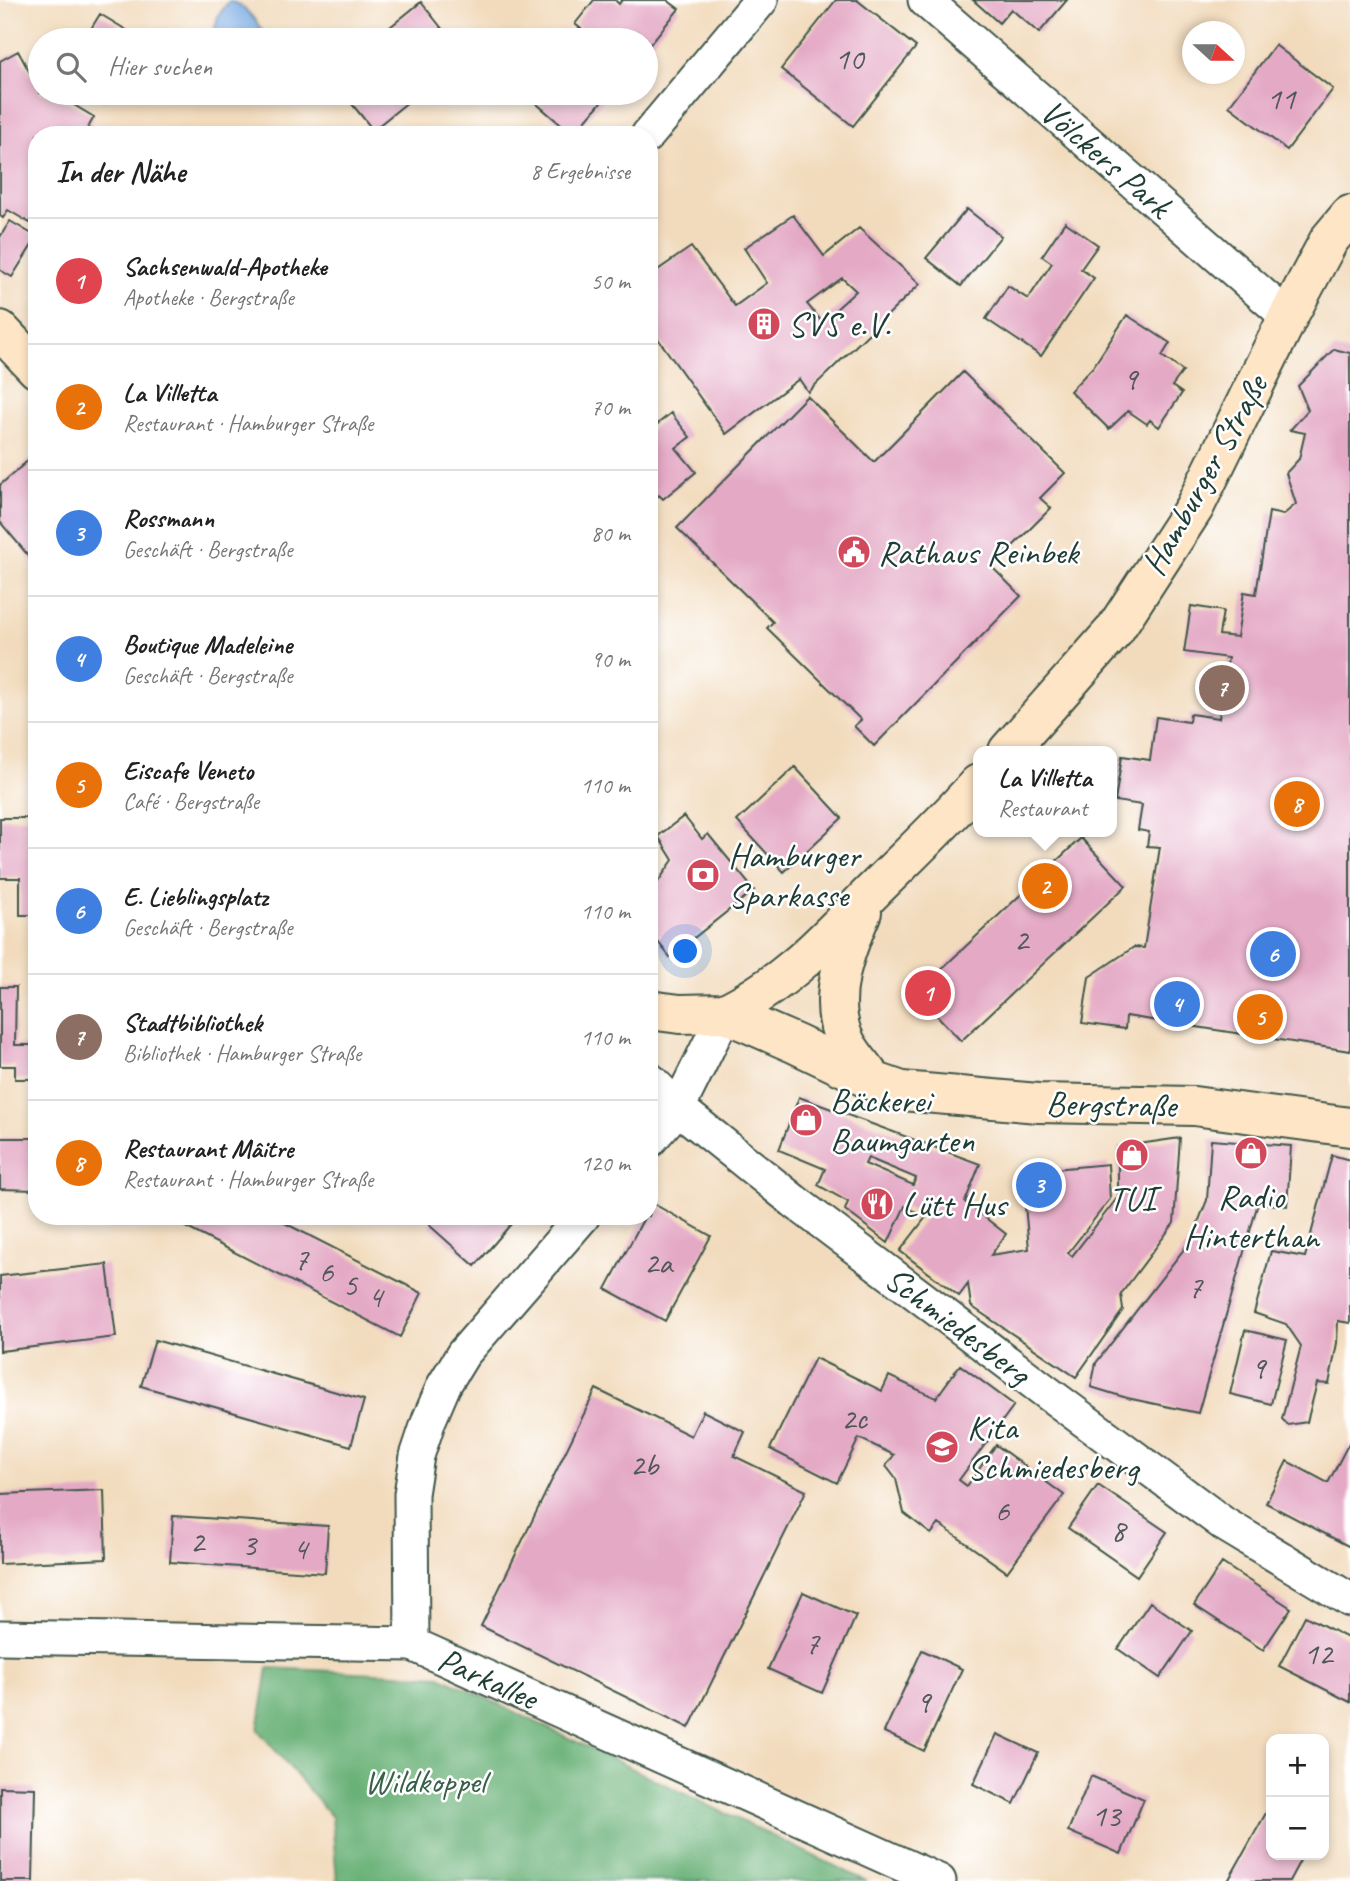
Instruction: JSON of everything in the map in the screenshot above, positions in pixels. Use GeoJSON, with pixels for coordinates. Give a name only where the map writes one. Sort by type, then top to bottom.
{"type":"FeatureCollection","features":[{"type":"Feature","properties":{"kind":"main road","name":"Hamburger Straße"},"geometry":{"type":"LineString","coordinates":[[1011,746],[1114,631],[1187,519],[1287,317],[1329,240],[1350,215]]}},
{"type":"Feature","properties":{"kind":"main road"},"geometry":{"type":"LineString","coordinates":[[0,330],[28,360]]}},
{"type":"Feature","properties":{"kind":"main road"},"geometry":{"type":"LineString","coordinates":[[658,1011],[680,1014],[725,1013],[756,998],[831,935],[911,856],[973,789]]}},
{"type":"Feature","properties":{"kind":"main road"},"geometry":{"type":"LineString","coordinates":[[870,894],[846,952],[839,984],[837,1016],[847,1045],[873,1081]]}},
{"type":"Feature","properties":{"kind":"main road"},"geometry":{"type":"LineString","coordinates":[[796,1044],[790,1032],[788,1007],[797,987],[831,935]]}},
{"type":"Feature","properties":{"kind":"main road","name":"Bergstraße"},"geometry":{"type":"LineString","coordinates":[[725,1013],[873,1081],[902,1091],[1038,1103],[1194,1105],[1350,1127]]}},
{"type":"Feature","properties":{"kind":"street"},"geometry":{"type":"LineString","coordinates":[[656,126],[761,0]]}},
{"type":"Feature","properties":{"kind":"street","name":"Völckers Park"},"geometry":{"type":"LineString","coordinates":[[925,0],[1287,317]]}},
{"type":"Feature","properties":{"kind":"street"},"geometry":{"type":"LineString","coordinates":[[658,1130],[678,1108],[725,1013]]}},
{"type":"Feature","properties":{"kind":"street","name":"Schmiedesberg"},"geometry":{"type":"LineString","coordinates":[[658,1088],[678,1108],[794,1200],[1224,1524],[1350,1600]]}},
{"type":"Feature","properties":{"kind":"street"},"geometry":{"type":"LineString","coordinates":[[412,1644],[411,1494],[417,1455],[429,1420],[444,1385],[463,1354],[575,1225]]}},
{"type":"Feature","properties":{"kind":"street","name":"Parkallee"},"geometry":{"type":"LineString","coordinates":[[0,1637],[412,1644],[939,1881]]}},
{"type":"Feature","properties":{"kind":"green space","name":"Wildkoppel"},"geometry":{"type":"Polygon","coordinates":[[[268,1668],[440,1676],[866,1881],[337,1881],[332,1817],[258,1730],[268,1668]]]}},
{"type":"Feature","properties":{"kind":"water"},"geometry":{"type":"Polygon","coordinates":[[[229,1],[247,11],[260,28],[215,28],[218,16],[229,1]]]}},
{"type":"Feature","properties":{"kind":"building"},"geometry":{"type":"Polygon","coordinates":[[[594,0],[615,0],[619,4],[622,0],[667,0],[679,9],[658,34],[658,28],[580,28],[575,24],[594,0]]]}},
{"type":"Feature","properties":{"kind":"building"},"geometry":{"type":"Polygon","coordinates":[[[836,0],[857,0],[916,47],[853,126],[781,69],[836,0]]]}},
{"type":"Feature","properties":{"kind":"building"},"geometry":{"type":"Polygon","coordinates":[[[973,0],[1067,0],[1039,33],[1011,9],[999,23],[973,0]]]}},
{"type":"Feature","properties":{"kind":"building"},"geometry":{"type":"Polygon","coordinates":[[[421,2],[442,28],[389,28],[421,2]]]}},
{"type":"Feature","properties":{"kind":"building"},"geometry":{"type":"Polygon","coordinates":[[[100,14],[123,28],[91,28],[100,14]]]}},
{"type":"Feature","properties":{"kind":"building"},"geometry":{"type":"Polygon","coordinates":[[[1275,45],[1333,89],[1287,150],[1229,106],[1275,45]]]}},
{"type":"Feature","properties":{"kind":"building"},"geometry":{"type":"Polygon","coordinates":[[[18,51],[28,69],[28,105],[74,105],[94,117],[89,126],[28,126],[28,222],[8,210],[3,218],[0,216],[0,61],[18,51]]]}},
{"type":"Feature","properties":{"kind":"building"},"geometry":{"type":"Polygon","coordinates":[[[353,105],[404,105],[378,126],[370,126],[353,105]]]}},
{"type":"Feature","properties":{"kind":"building"},"geometry":{"type":"Polygon","coordinates":[[[538,105],[599,105],[581,126],[563,126],[538,105]]]}},
{"type":"Feature","properties":{"kind":"building"},"geometry":{"type":"Polygon","coordinates":[[[967,209],[1001,236],[961,286],[926,258],[967,209]]]}},
{"type":"Feature","properties":{"kind":"building","name":"SVS e.V."},"geometry":{"type":"Polygon","coordinates":[[[793,215],[824,256],[859,228],[920,284],[808,392],[799,379],[726,434],[658,339],[658,270],[691,247],[735,306],[767,283],[744,248],[793,215]],[[842,278],[807,304],[822,322],[856,291],[842,278]]]}},
{"type":"Feature","properties":{"kind":"building"},"geometry":{"type":"Polygon","coordinates":[[[10,221],[28,232],[28,251],[12,277],[0,270],[0,237],[10,221]]]}},
{"type":"Feature","properties":{"kind":"building"},"geometry":{"type":"Polygon","coordinates":[[[1065,222],[1098,245],[1081,269],[1094,278],[1041,356],[986,319],[1008,286],[1028,299],[1052,263],[1042,256],[1065,222]]]}},
{"type":"Feature","properties":{"kind":"building"},"geometry":{"type":"Polygon","coordinates":[[[1127,315],[1170,343],[1162,356],[1183,371],[1172,386],[1182,393],[1159,427],[1150,420],[1147,424],[1128,411],[1109,429],[1070,391],[1093,367],[1127,315]]]}},
{"type":"Feature","properties":{"kind":"building"},"geometry":{"type":"Polygon","coordinates":[[[1334,349],[1350,353],[1350,1051],[1126,1016],[1125,1029],[1082,1023],[1089,977],[1134,947],[1144,948],[1160,847],[1147,846],[1149,832],[1138,830],[1142,805],[1117,801],[1122,756],[1150,760],[1156,717],[1189,722],[1190,714],[1219,718],[1228,658],[1184,652],[1191,606],[1223,611],[1219,635],[1237,637],[1244,592],[1256,594],[1269,512],[1283,515],[1296,504],[1286,473],[1299,459],[1305,433],[1290,430],[1308,410],[1298,386],[1334,349]]]}},
{"type":"Feature","properties":{"kind":"building","name":"Rathaus Reinbek"},"geometry":{"type":"Polygon","coordinates":[[[963,372],[1065,473],[1040,498],[1051,508],[992,567],[1021,596],[874,746],[854,726],[861,720],[767,628],[773,622],[677,528],[807,396],[874,462],[963,372]]]}},
{"type":"Feature","properties":{"kind":"building"},"geometry":{"type":"Polygon","coordinates":[[[671,413],[690,437],[676,448],[696,472],[663,499],[658,496],[658,424],[671,413]]]}},
{"type":"Feature","properties":{"kind":"building"},"geometry":{"type":"Polygon","coordinates":[[[28,461],[28,555],[0,522],[0,485],[28,461]]]}},
{"type":"Feature","properties":{"kind":"building"},"geometry":{"type":"Polygon","coordinates":[[[795,767],[842,818],[784,872],[737,821],[795,767]]]}},
{"type":"Feature","properties":{"kind":"building","name":"Hamburger Sparkasse"},"geometry":{"type":"Polygon","coordinates":[[[684,816],[702,839],[708,834],[754,890],[670,957],[658,942],[658,882],[673,860],[658,836],[684,816]]]}},
{"type":"Feature","properties":{"kind":"building"},"geometry":{"type":"Polygon","coordinates":[[[0,818],[28,818],[28,915],[20,915],[20,878],[0,878],[0,818]]]}},
{"type":"Feature","properties":{"kind":"building"},"geometry":{"type":"Polygon","coordinates":[[[1081,838],[1126,886],[961,1041],[916,993],[1081,838]]]}},
{"type":"Feature","properties":{"kind":"building"},"geometry":{"type":"Polygon","coordinates":[[[0,987],[16,987],[15,1045],[28,1045],[28,1079],[15,1079],[15,1066],[0,1066],[0,987]]]}},
{"type":"Feature","properties":{"kind":"building"},"geometry":{"type":"Polygon","coordinates":[[[799,1097],[980,1164],[965,1202],[1006,1234],[991,1255],[1029,1249],[1022,1172],[1108,1164],[1110,1199],[1068,1253],[1072,1256],[1118,1197],[1118,1147],[1180,1138],[1174,1223],[1121,1294],[1123,1310],[1076,1377],[971,1306],[968,1284],[959,1296],[900,1251],[926,1217],[905,1206],[888,1243],[845,1210],[848,1202],[818,1185],[825,1169],[779,1150],[799,1097]],[[868,1158],[865,1164],[913,1185],[916,1178],[868,1158]]]}},
{"type":"Feature","properties":{"kind":"building"},"geometry":{"type":"Polygon","coordinates":[[[0,1138],[28,1138],[28,1190],[0,1189],[0,1138]]]}},
{"type":"Feature","properties":{"kind":"building"},"geometry":{"type":"Polygon","coordinates":[[[1211,1140],[1291,1146],[1287,1206],[1258,1203],[1198,1413],[1127,1398],[1091,1387],[1096,1363],[1191,1240],[1207,1200],[1211,1140]]]}},
{"type":"Feature","properties":{"kind":"building"},"geometry":{"type":"Polygon","coordinates":[[[1332,1155],[1350,1160],[1350,1323],[1338,1321],[1337,1343],[1329,1384],[1317,1383],[1307,1422],[1288,1425],[1282,1419],[1301,1346],[1286,1324],[1254,1313],[1271,1251],[1305,1257],[1332,1155]]]}},
{"type":"Feature","properties":{"kind":"building"},"geometry":{"type":"Polygon","coordinates":[[[658,1206],[711,1236],[665,1321],[606,1289],[640,1225],[658,1225],[658,1206]]]}},
{"type":"Feature","properties":{"kind":"building"},"geometry":{"type":"Polygon","coordinates":[[[182,1225],[289,1225],[422,1293],[400,1337],[182,1225]]]}},
{"type":"Feature","properties":{"kind":"building"},"geometry":{"type":"Polygon","coordinates":[[[429,1225],[510,1225],[475,1266],[429,1225]]]}},
{"type":"Feature","properties":{"kind":"building"},"geometry":{"type":"Polygon","coordinates":[[[107,1264],[116,1337],[0,1351],[0,1276],[107,1264]]]}},
{"type":"Feature","properties":{"kind":"building"},"geometry":{"type":"Polygon","coordinates":[[[1245,1330],[1287,1340],[1271,1404],[1230,1394],[1245,1330]]]}},
{"type":"Feature","properties":{"kind":"building"},"geometry":{"type":"Polygon","coordinates":[[[155,1340],[364,1400],[351,1446],[141,1386],[155,1340]]]}},
{"type":"Feature","properties":{"kind":"building"},"geometry":{"type":"Polygon","coordinates":[[[815,1358],[882,1391],[889,1376],[936,1398],[960,1365],[1014,1405],[959,1480],[967,1486],[996,1445],[1064,1495],[1007,1572],[939,1524],[931,1534],[904,1513],[896,1479],[886,1466],[894,1455],[859,1438],[837,1483],[770,1449],[815,1358]]]}},
{"type":"Feature","properties":{"kind":"building"},"geometry":{"type":"Polygon","coordinates":[[[596,1389],[691,1436],[703,1411],[745,1432],[734,1456],[806,1491],[689,1728],[481,1626],[596,1389]]]}},
{"type":"Feature","properties":{"kind":"building"},"geometry":{"type":"Polygon","coordinates":[[[1350,1441],[1350,1547],[1266,1503],[1287,1461],[1328,1483],[1350,1441]]]}},
{"type":"Feature","properties":{"kind":"building"},"geometry":{"type":"Polygon","coordinates":[[[1098,1485],[1167,1532],[1137,1576],[1068,1528],[1098,1485]]]}},
{"type":"Feature","properties":{"kind":"building"},"geometry":{"type":"Polygon","coordinates":[[[104,1490],[106,1559],[0,1564],[0,1494],[104,1490]]]}},
{"type":"Feature","properties":{"kind":"building"},"geometry":{"type":"Polygon","coordinates":[[[173,1516],[328,1526],[325,1573],[170,1562],[173,1516]]]}},
{"type":"Feature","properties":{"kind":"building"},"geometry":{"type":"Polygon","coordinates":[[[1222,1563],[1291,1608],[1263,1650],[1194,1605],[1222,1563]]]}},
{"type":"Feature","properties":{"kind":"building"},"geometry":{"type":"Polygon","coordinates":[[[803,1592],[856,1616],[822,1693],[768,1669],[803,1592]]]}},
{"type":"Feature","properties":{"kind":"building"},"geometry":{"type":"Polygon","coordinates":[[[1150,1602],[1192,1631],[1160,1678],[1118,1649],[1150,1602]]]}},
{"type":"Feature","properties":{"kind":"building"},"geometry":{"type":"Polygon","coordinates":[[[1305,1616],[1350,1639],[1350,1702],[1279,1666],[1305,1616]]]}},
{"type":"Feature","properties":{"kind":"building"},"geometry":{"type":"Polygon","coordinates":[[[922,1650],[962,1669],[924,1751],[884,1732],[922,1650]]]}},
{"type":"Feature","properties":{"kind":"building"},"geometry":{"type":"Polygon","coordinates":[[[997,1734],[1038,1753],[1014,1804],[973,1784],[997,1734]]]}},
{"type":"Feature","properties":{"kind":"building"},"geometry":{"type":"Polygon","coordinates":[[[1091,1776],[1144,1799],[1121,1854],[1068,1831],[1091,1776]]]}},
{"type":"Feature","properties":{"kind":"building"},"geometry":{"type":"Polygon","coordinates":[[[0,1787],[35,1788],[33,1881],[0,1881],[0,1787]]]}},
{"type":"Feature","properties":{"kind":"building"},"geometry":{"type":"Polygon","coordinates":[[[1266,1813],[1266,1860],[1300,1860],[1289,1881],[1228,1881],[1266,1813]]]}},
{"type":"Feature","properties":{"kind":"place","name":"SVS e.V."},"geometry":{"type":"Point","coordinates":[764,324]}},
{"type":"Feature","properties":{"kind":"place","name":"Rathaus Reinbek"},"geometry":{"type":"Point","coordinates":[854,552]}},
{"type":"Feature","properties":{"kind":"place","name":"Stadtbibliothek"},"geometry":{"type":"Point","coordinates":[1222,688]}},
{"type":"Feature","properties":{"kind":"place","name":"Restaurant Mâitre"},"geometry":{"type":"Point","coordinates":[1297,804]}},
{"type":"Feature","properties":{"kind":"place","name":"Hamburger Sparkasse"},"geometry":{"type":"Point","coordinates":[703,875]}},
{"type":"Feature","properties":{"kind":"place","name":"La Villetta"},"geometry":{"type":"Point","coordinates":[1045,886]}},
{"type":"Feature","properties":{"kind":"place","name":"E. Lieblingsplatz"},"geometry":{"type":"Point","coordinates":[1273,954]}},
{"type":"Feature","properties":{"kind":"place","name":"Sachsenwald-Apotheke"},"geometry":{"type":"Point","coordinates":[928,993]}},
{"type":"Feature","properties":{"kind":"place","name":"Boutique Madeleine"},"geometry":{"type":"Point","coordinates":[1177,1004]}},
{"type":"Feature","properties":{"kind":"place","name":"Eiscafe Veneto"},"geometry":{"type":"Point","coordinates":[1260,1017]}},
{"type":"Feature","properties":{"kind":"place","name":"Bäckerei Baumgarten"},"geometry":{"type":"Point","coordinates":[806,1120]}},
{"type":"Feature","properties":{"kind":"place","name":"Radio Hinterthan"},"geometry":{"type":"Point","coordinates":[1251,1153]}},
{"type":"Feature","properties":{"kind":"place","name":"TUI"},"geometry":{"type":"Point","coordinates":[1132,1155]}},
{"type":"Feature","properties":{"kind":"place","name":"Rossmann"},"geometry":{"type":"Point","coordinates":[1039,1185]}},
{"type":"Feature","properties":{"kind":"place","name":"Lütt Hus"},"geometry":{"type":"Point","coordinates":[877,1204]}},
{"type":"Feature","properties":{"kind":"place","name":"Kita Schmiedesberg"},"geometry":{"type":"Point","coordinates":[942,1447]}}]}
